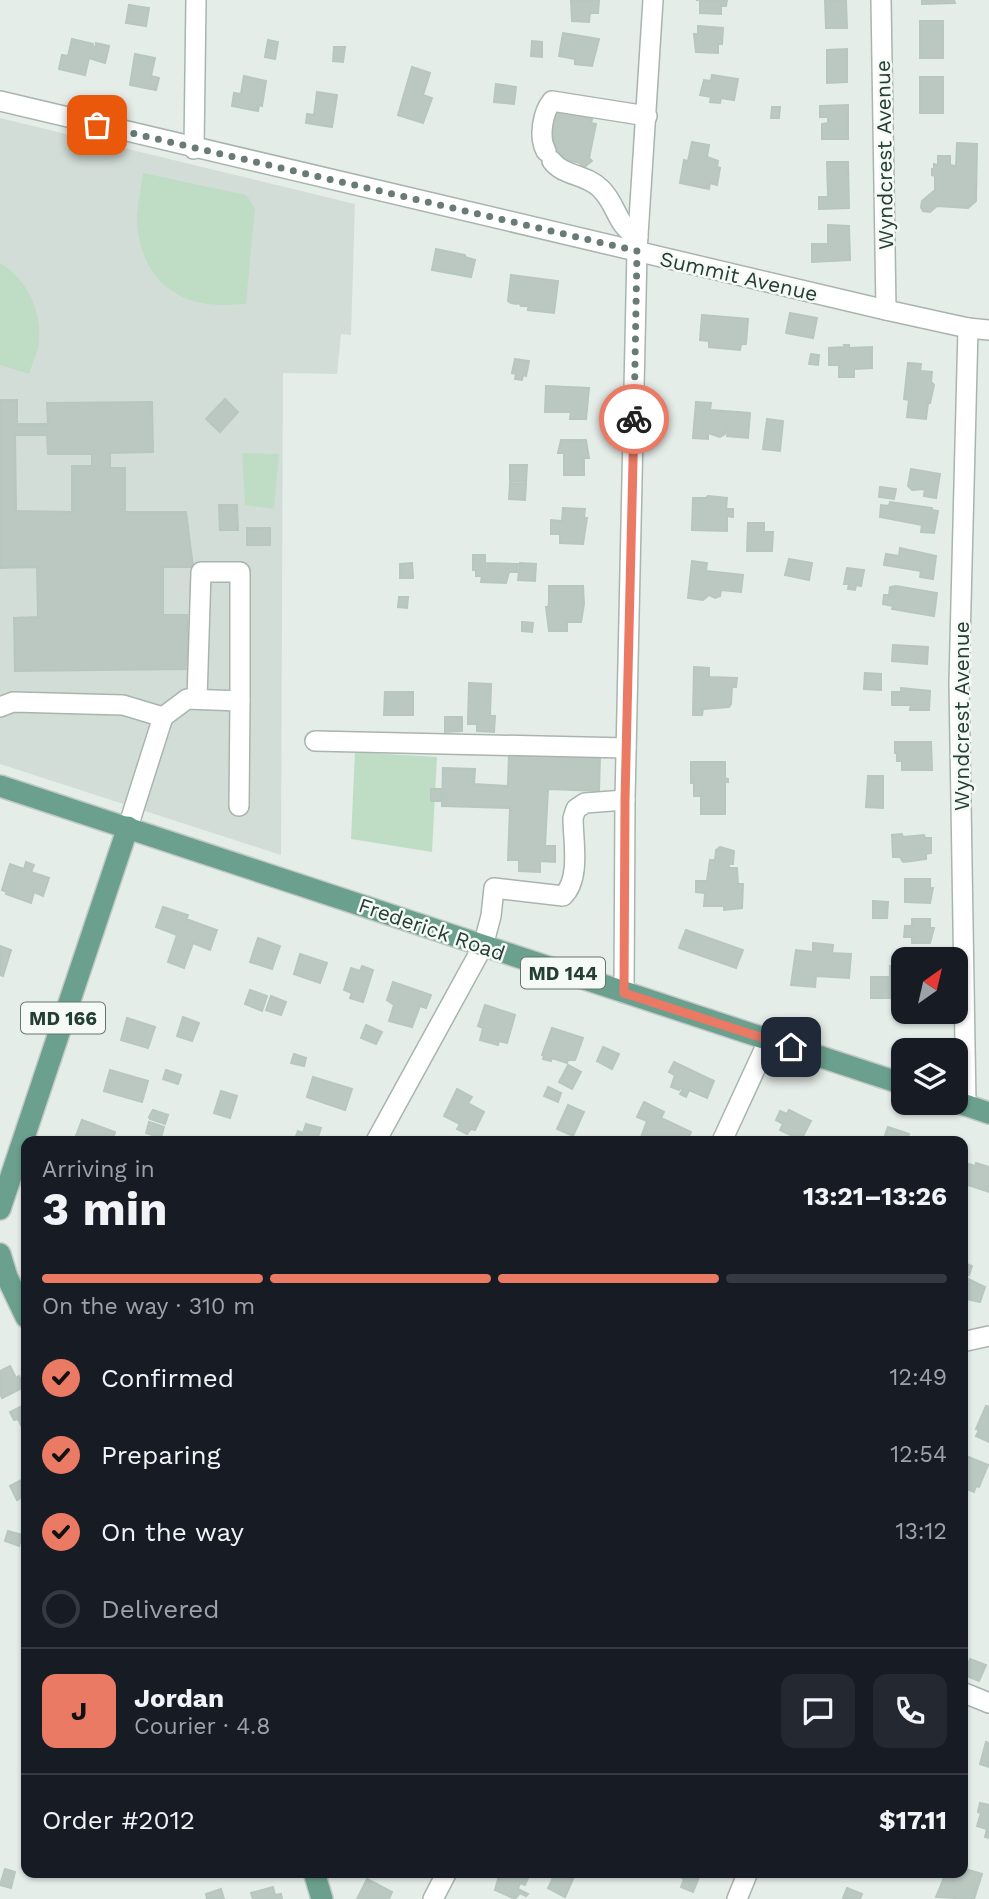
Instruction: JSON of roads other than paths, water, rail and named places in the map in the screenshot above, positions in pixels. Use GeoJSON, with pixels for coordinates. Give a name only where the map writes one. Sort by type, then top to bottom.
{"type":"FeatureCollection","features":[{"type":"Feature","properties":{"kind":"main road","name":"Frederick Road"},"geometry":{"type":"LineString","coordinates":[[0,786],[891,1080]]}},
{"type":"Feature","properties":{"kind":"main road","name":"MD 166"},"geometry":{"type":"LineString","coordinates":[[28,1136],[128,827]]}},
{"type":"Feature","properties":{"kind":"main road"},"geometry":{"type":"LineString","coordinates":[[968,1106],[989,1113]]}},
{"type":"Feature","properties":{"kind":"main road","name":"MD 166"},"geometry":{"type":"LineString","coordinates":[[0,1209],[21,1157]]}},
{"type":"Feature","properties":{"kind":"main road"},"geometry":{"type":"LineString","coordinates":[[0,1254],[4,1279],[21,1308]]}},
{"type":"Feature","properties":{"kind":"main road"},"geometry":{"type":"LineString","coordinates":[[316,1878],[321,1899]]}},
{"type":"Feature","properties":{"kind":"street"},"geometry":{"type":"LineString","coordinates":[[194,149],[196,0]]}},
{"type":"Feature","properties":{"kind":"street"},"geometry":{"type":"LineString","coordinates":[[624,993],[625,800],[637,244],[653,0]]}},
{"type":"Feature","properties":{"kind":"street","name":"Wyndcrest Avenue"},"geometry":{"type":"LineString","coordinates":[[881,0],[886,310]]}},
{"type":"Feature","properties":{"kind":"street"},"geometry":{"type":"LineString","coordinates":[[637,244],[625,230],[602,190],[593,182],[567,173],[554,164],[543,146],[544,119],[545,109],[552,101],[647,116]]}},
{"type":"Feature","properties":{"kind":"street","name":"Summit Avenue"},"geometry":{"type":"LineString","coordinates":[[0,102],[194,149],[637,244],[886,310],[989,330]]}},
{"type":"Feature","properties":{"kind":"street","name":"Wyndcrest Avenue"},"geometry":{"type":"LineString","coordinates":[[961,1038],[959,682],[968,328]]}},
{"type":"Feature","properties":{"kind":"street"},"geometry":{"type":"LineString","coordinates":[[197,699],[201,572],[240,572],[239,806]]}},
{"type":"Feature","properties":{"kind":"street"},"geometry":{"type":"LineString","coordinates":[[128,827],[163,717],[187,699],[240,701]]}},
{"type":"Feature","properties":{"kind":"street"},"geometry":{"type":"LineString","coordinates":[[0,707],[13,702],[123,705],[163,717]]}},
{"type":"Feature","properties":{"kind":"street"},"geometry":{"type":"LineString","coordinates":[[316,741],[626,748]]}},
{"type":"Feature","properties":{"kind":"street"},"geometry":{"type":"LineString","coordinates":[[379,1136],[483,946],[491,916],[494,888],[563,896],[569,890],[573,879],[573,818],[576,809],[585,803],[625,800]]}},
{"type":"Feature","properties":{"kind":"street"},"geometry":{"type":"LineString","coordinates":[[724,1136],[769,1039]]}},
{"type":"Feature","properties":{"kind":"street"},"geometry":{"type":"LineString","coordinates":[[968,1342],[989,1336]]}},
{"type":"Feature","properties":{"kind":"street"},"geometry":{"type":"LineString","coordinates":[[968,1694],[989,1703]]}},
{"type":"Feature","properties":{"kind":"street"},"geometry":{"type":"LineString","coordinates":[[433,1899],[444,1878]]}},
{"type":"Feature","properties":{"kind":"street"},"geometry":{"type":"LineString","coordinates":[[737,1899],[746,1878]]}}]}
